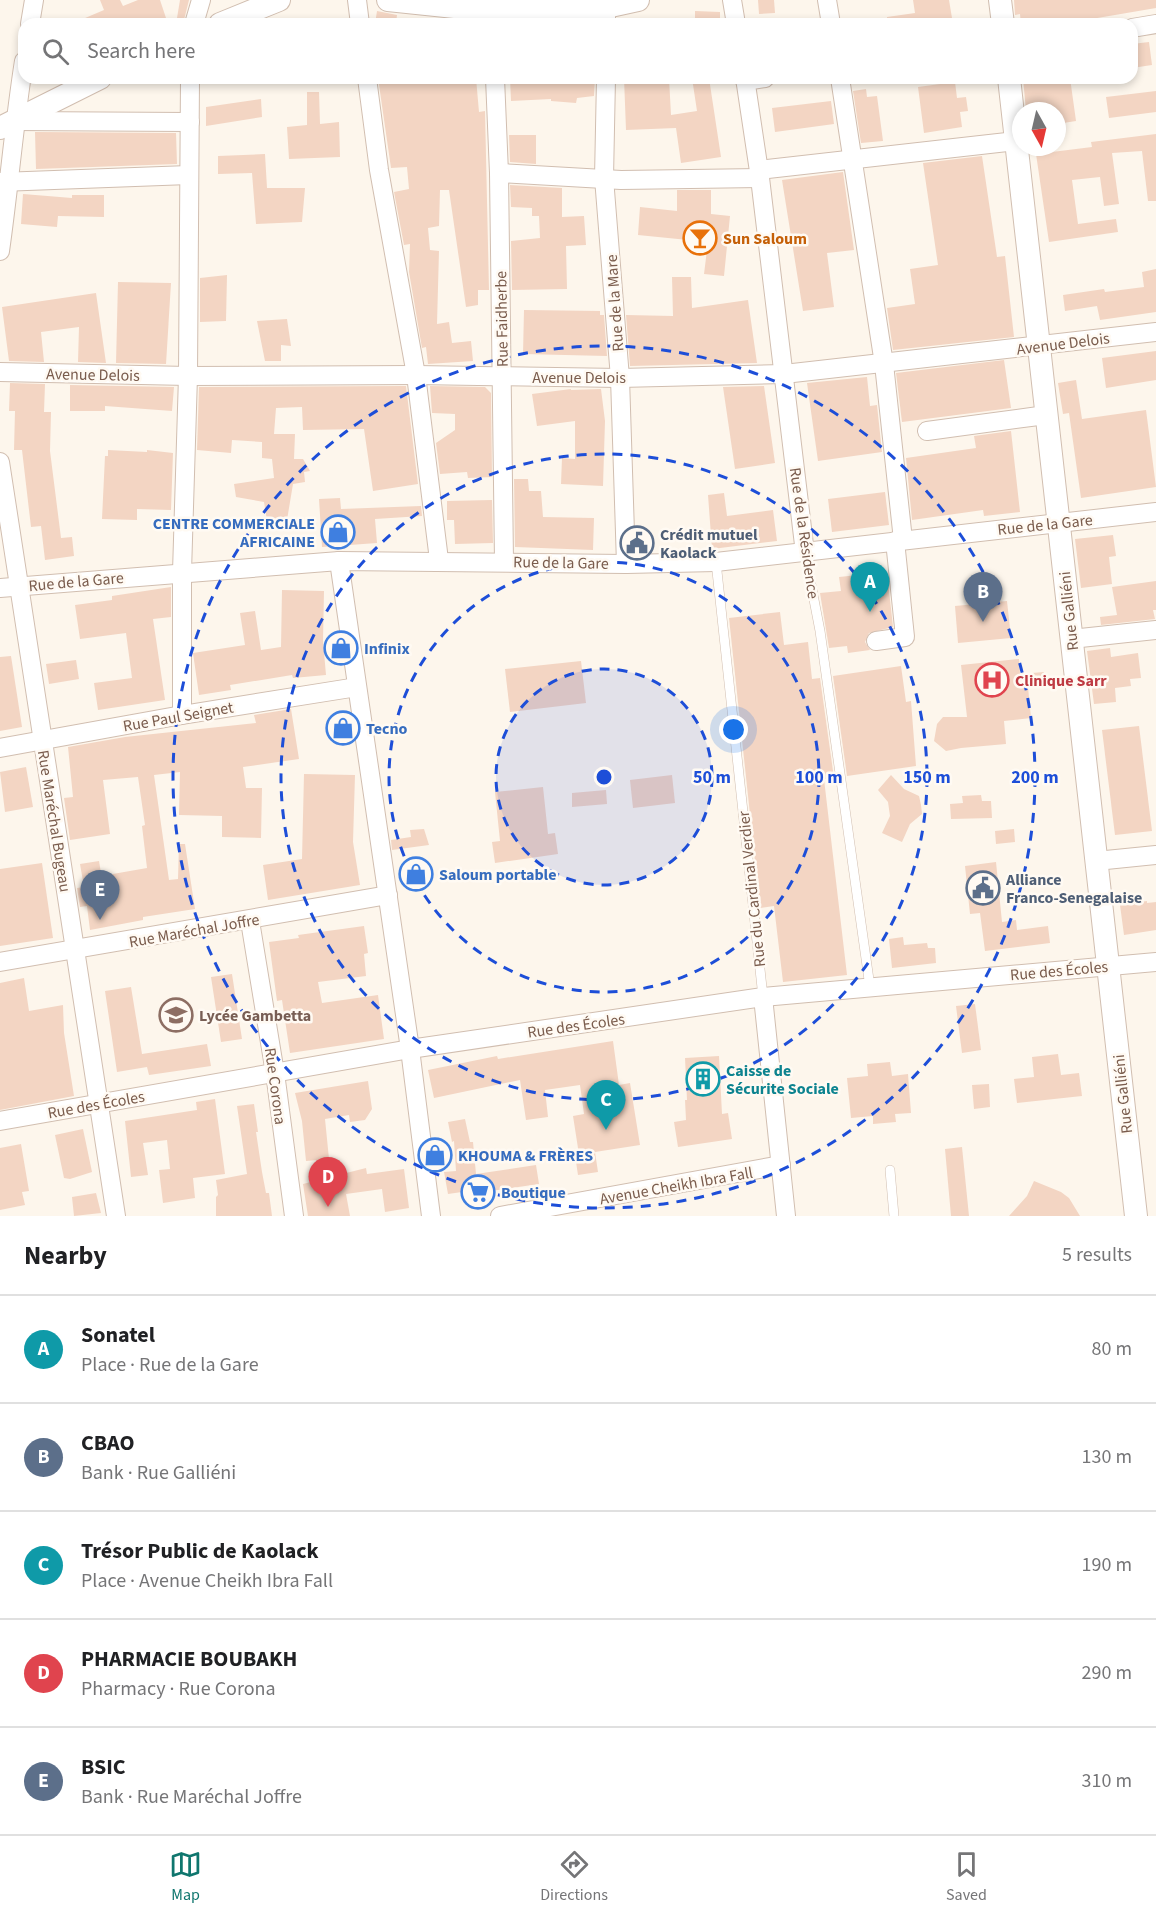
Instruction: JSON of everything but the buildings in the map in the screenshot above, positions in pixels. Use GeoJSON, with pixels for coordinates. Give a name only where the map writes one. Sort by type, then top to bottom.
{"type":"FeatureCollection","features":[{"type":"Feature","properties":{"kind":"street"},"geometry":{"type":"LineString","coordinates":[[31,18],[34,0]]}},
{"type":"Feature","properties":{"kind":"street"},"geometry":{"type":"LineString","coordinates":[[196,18],[201,0]]}},
{"type":"Feature","properties":{"kind":"street"},"geometry":{"type":"LineString","coordinates":[[235,18],[279,0]]}},
{"type":"Feature","properties":{"kind":"street"},"geometry":{"type":"LineString","coordinates":[[357,0],[359,18]]}},
{"type":"Feature","properties":{"kind":"street"},"geometry":{"type":"LineString","coordinates":[[388,0],[492,12],[606,10],[638,0]]}},
{"type":"Feature","properties":{"kind":"street"},"geometry":{"type":"LineString","coordinates":[[732,0],[735,18]]}},
{"type":"Feature","properties":{"kind":"street"},"geometry":{"type":"LineString","coordinates":[[827,0],[830,18]]}},
{"type":"Feature","properties":{"kind":"street"},"geometry":{"type":"LineString","coordinates":[[1000,0],[1002,18]]}},
{"type":"Feature","properties":{"kind":"street"},"geometry":{"type":"LineString","coordinates":[[1138,27],[1156,24]]}},
{"type":"Feature","properties":{"kind":"street"},"geometry":{"type":"LineString","coordinates":[[0,251],[7,125],[18,84]]}},
{"type":"Feature","properties":{"kind":"street"},"geometry":{"type":"LineString","coordinates":[[7,125],[88,84]]}},
{"type":"Feature","properties":{"kind":"street"},"geometry":{"type":"LineString","coordinates":[[182,715],[182,572],[188,376],[190,84]]}},
{"type":"Feature","properties":{"kind":"street"},"geometry":{"type":"LineString","coordinates":[[368,84],[379,170],[416,375],[439,560]]}},
{"type":"Feature","properties":{"kind":"street","name":"Rue Faidherbe"},"geometry":{"type":"LineString","coordinates":[[495,84],[499,173],[504,561]]}},
{"type":"Feature","properties":{"kind":"street","name":"Rue de la Mare"},"geometry":{"type":"LineString","coordinates":[[606,84],[604,178],[620,378],[626,564]]}},
{"type":"Feature","properties":{"kind":"street","name":"Rue de la Résidence"},"geometry":{"type":"LineString","coordinates":[[746,84],[759,174],[805,553]]}},
{"type":"Feature","properties":{"kind":"street"},"geometry":{"type":"LineString","coordinates":[[841,84],[884,364],[899,541],[905,638],[876,641]]}},
{"type":"Feature","properties":{"kind":"street","name":"Rue Galliéni"},"geometry":{"type":"LineString","coordinates":[[1010,84],[1012,105]]}},
{"type":"Feature","properties":{"kind":"street"},"geometry":{"type":"LineString","coordinates":[[7,125],[190,122]]}},
{"type":"Feature","properties":{"kind":"street"},"geometry":{"type":"LineString","coordinates":[[499,173],[621,180],[759,174],[1012,141]]}},
{"type":"Feature","properties":{"kind":"street","name":"Rue Galliéni"},"geometry":{"type":"LineString","coordinates":[[1018,156],[1136,1216]]}},
{"type":"Feature","properties":{"kind":"street"},"geometry":{"type":"LineString","coordinates":[[5,181],[189,175]]}},
{"type":"Feature","properties":{"kind":"street","name":"Avenue Delois"},"geometry":{"type":"LineString","coordinates":[[0,372],[188,376],[416,375],[620,378],[784,374],[1156,332]]}},
{"type":"Feature","properties":{"kind":"street"},"geometry":{"type":"LineString","coordinates":[[927,431],[1046,415]]}},
{"type":"Feature","properties":{"kind":"street","name":"Rue Maréchal Bugeau"},"geometry":{"type":"LineString","coordinates":[[0,462],[21,586],[116,1216]]}},
{"type":"Feature","properties":{"kind":"street","name":"Rue de la Gare"},"geometry":{"type":"LineString","coordinates":[[0,588],[339,561],[439,560],[626,564],[716,562],[1156,512]]}},
{"type":"Feature","properties":{"kind":"street"},"geometry":{"type":"LineString","coordinates":[[339,561],[410,1049],[431,1216]]}},
{"type":"Feature","properties":{"kind":"street"},"geometry":{"type":"LineString","coordinates":[[1071,639],[1156,630]]}},
{"type":"Feature","properties":{"kind":"street","name":"Rue Paul Seignet"},"geometry":{"type":"LineString","coordinates":[[0,748],[182,715],[357,687]]}},
{"type":"Feature","properties":{"kind":"street"},"geometry":{"type":"LineString","coordinates":[[1096,861],[1156,855]]}},
{"type":"Feature","properties":{"kind":"street","name":"Rue Maréchal Joffre"},"geometry":{"type":"LineString","coordinates":[[0,962],[388,896]]}},
{"type":"Feature","properties":{"kind":"street","name":"Rue Corona"},"geometry":{"type":"LineString","coordinates":[[250,921],[294,1216]]}},
{"type":"Feature","properties":{"kind":"street","name":"Rue des Écoles"},"geometry":{"type":"LineString","coordinates":[[0,1121],[410,1049],[763,997],[1156,962]]}},
{"type":"Feature","properties":{"kind":"street","name":"Rue du Cardinal Verdier"},"geometry":{"type":"LineString","coordinates":[[763,997],[786,1216]]}},
{"type":"Feature","properties":{"kind":"street","name":"Avenue Cheikh Ibra Fall"},"geometry":{"type":"LineString","coordinates":[[500,1216],[545,1212],[781,1165]]}},
{"type":"Feature","properties":{"kind":"lane","name":"Rue de la Résidence"},"geometry":{"type":"LineString","coordinates":[[805,553],[820,631],[870,987]]}},
{"type":"Feature","properties":{"kind":"lane","name":"Rue du Cardinal Verdier"},"geometry":{"type":"LineString","coordinates":[[716,562],[763,997]]}},
{"type":"Feature","properties":{"kind":"lane"},"geometry":{"type":"LineString","coordinates":[[890,1170],[894,1216]]}},
{"type":"Feature","properties":{"kind":"place","name":"Sun Saloum"},"geometry":{"type":"Point","coordinates":[700,238]}},
{"type":"Feature","properties":{"kind":"place","name":"CENTRE COMMERCIALE AFRICAINE"},"geometry":{"type":"Point","coordinates":[338,532]}},
{"type":"Feature","properties":{"kind":"place","name":"Crédit mutuel Kaolack"},"geometry":{"type":"Point","coordinates":[637,543]}},
{"type":"Feature","properties":{"kind":"place","name":"Sonatel"},"geometry":{"type":"Point","coordinates":[870,612]}},
{"type":"Feature","properties":{"kind":"place","name":"CBAO"},"geometry":{"type":"Point","coordinates":[983,622]}},
{"type":"Feature","properties":{"kind":"place","name":"Infinix"},"geometry":{"type":"Point","coordinates":[341,648]}},
{"type":"Feature","properties":{"kind":"place","name":"Clinique Sarr"},"geometry":{"type":"Point","coordinates":[992,680]}},
{"type":"Feature","properties":{"kind":"place","name":"Tecno"},"geometry":{"type":"Point","coordinates":[343,728]}},
{"type":"Feature","properties":{"kind":"place","name":"Saloum portable"},"geometry":{"type":"Point","coordinates":[416,874]}},
{"type":"Feature","properties":{"kind":"place","name":"Alliance Franco-Senegalaise"},"geometry":{"type":"Point","coordinates":[983,888]}},
{"type":"Feature","properties":{"kind":"place","name":"BSIC"},"geometry":{"type":"Point","coordinates":[100,920]}},
{"type":"Feature","properties":{"kind":"place","name":"Lycée Gambetta"},"geometry":{"type":"Point","coordinates":[176,1015]}},
{"type":"Feature","properties":{"kind":"place","name":"Caisse de Sécurite Sociale"},"geometry":{"type":"Point","coordinates":[703,1079]}},
{"type":"Feature","properties":{"kind":"place","name":"Trésor Public de Kaolack"},"geometry":{"type":"Point","coordinates":[606,1130]}},
{"type":"Feature","properties":{"kind":"place","name":"KHOUMA & FRÈRES"},"geometry":{"type":"Point","coordinates":[435,1155]}},
{"type":"Feature","properties":{"kind":"place","name":"Boutique"},"geometry":{"type":"Point","coordinates":[478,1192]}},
{"type":"Feature","properties":{"kind":"place","name":"PHARMACIE BOUBAKH"},"geometry":{"type":"Point","coordinates":[328,1207]}}]}
